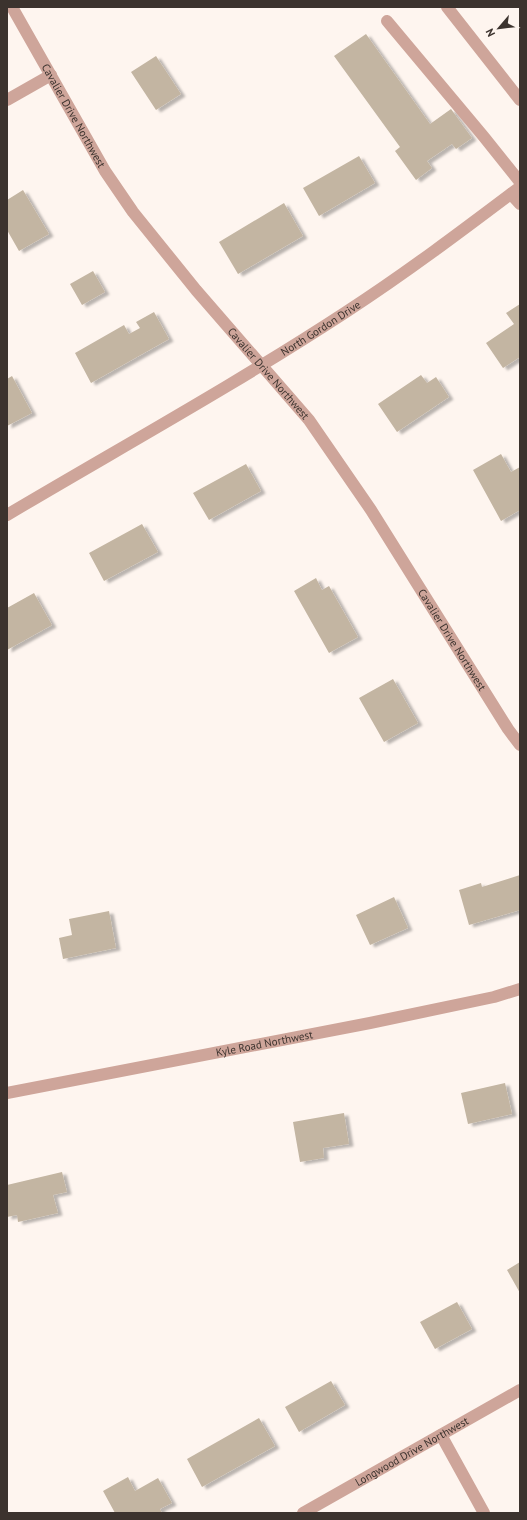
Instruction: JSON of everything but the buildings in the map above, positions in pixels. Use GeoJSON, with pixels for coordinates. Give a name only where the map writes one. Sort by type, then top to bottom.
{"type":"FeatureCollection","features":[{"type":"Feature","properties":{"kind":"street","name":"Cavalier Drive Northwest"},"geometry":{"type":"LineString","coordinates":[[12,7],[105,171],[133,212],[260,365],[309,420],[371,510],[508,729],[520,744]]}},
{"type":"Feature","properties":{"kind":"street"},"geometry":{"type":"LineString","coordinates":[[447,7],[520,100]]}},
{"type":"Feature","properties":{"kind":"street"},"geometry":{"type":"LineString","coordinates":[[387,21],[520,182]]}},
{"type":"Feature","properties":{"kind":"street"},"geometry":{"type":"LineString","coordinates":[[7,100],[51,75]]}},
{"type":"Feature","properties":{"kind":"street"},"geometry":{"type":"LineString","coordinates":[[516,190],[520,204]]}},
{"type":"Feature","properties":{"kind":"street","name":"North Gordon Drive"},"geometry":{"type":"LineString","coordinates":[[7,515],[348,311],[437,250],[516,190]]}},
{"type":"Feature","properties":{"kind":"street","name":"Kyle Road Northwest"},"geometry":{"type":"LineString","coordinates":[[7,1093],[370,1023],[494,997],[520,989]]}},
{"type":"Feature","properties":{"kind":"street","name":"Longwood Drive Northwest"},"geometry":{"type":"LineString","coordinates":[[303,1513],[520,1390]]}},
{"type":"Feature","properties":{"kind":"street"},"geometry":{"type":"LineString","coordinates":[[441,1435],[484,1513]]}}]}
